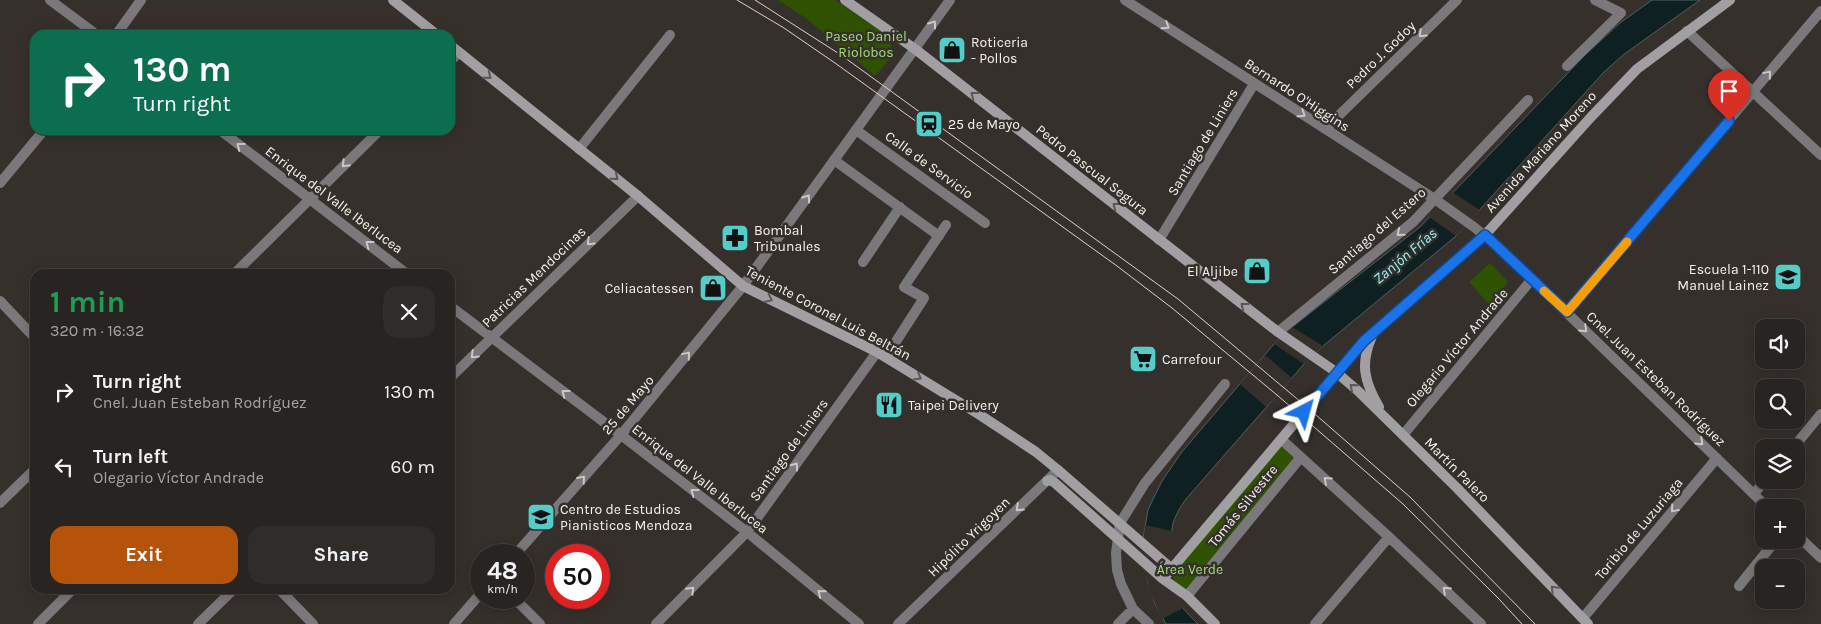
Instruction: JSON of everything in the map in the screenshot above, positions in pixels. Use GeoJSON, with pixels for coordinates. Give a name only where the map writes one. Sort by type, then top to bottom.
{"type":"FeatureCollection","features":[{"type":"Feature","properties":{"kind":"main road"},"geometry":{"type":"LineString","coordinates":[[393,0],[431,30]]}},
{"type":"Feature","properties":{"kind":"main road","name":"Pedro Pascual Segura"},"geometry":{"type":"LineString","coordinates":[[845,0],[915,49],[1280,334],[1298,346]]}},
{"type":"Feature","properties":{"kind":"main road","name":"Avenida Mariano Moreno"},"geometry":{"type":"LineString","coordinates":[[1163,579],[1282,440],[1336,372],[1375,331],[1485,235],[1621,84],[1637,69],[1730,0]]}},
{"type":"Feature","properties":{"kind":"main road","name":"Teniente Coronel Luis Beltrán"},"geometry":{"type":"LineString","coordinates":[[455,49],[638,196],[743,286],[881,355],[980,415],[1036,452],[1053,475],[1118,531],[1156,555],[1172,569]]}},
{"type":"Feature","properties":{"kind":"main road"},"geometry":{"type":"LineString","coordinates":[[1375,331],[1364,357],[1364,371],[1374,399],[1383,415]]}},
{"type":"Feature","properties":{"kind":"main road","name":"Martín Palero"},"geometry":{"type":"LineString","coordinates":[[1298,346],[1336,372],[1383,415],[1585,621]]}},
{"type":"Feature","properties":{"kind":"main road"},"geometry":{"type":"LineString","coordinates":[[1053,475],[1051,480],[1118,531],[1163,579],[1187,596],[1215,624]]}},
{"type":"Feature","properties":{"kind":"street"},"geometry":{"type":"LineString","coordinates":[[50,0],[90,30]]}},
{"type":"Feature","properties":{"kind":"street"},"geometry":{"type":"LineString","coordinates":[[120,30],[141,0]]}},
{"type":"Feature","properties":{"kind":"street","name":"25 de Mayo"},"geometry":{"type":"LineString","coordinates":[[525,544],[621,434],[743,286],[950,0]]}},
{"type":"Feature","properties":{"kind":"street","name":"Bernardo O'Higgins"},"geometry":{"type":"LineString","coordinates":[[1125,0],[1455,213]]}},
{"type":"Feature","properties":{"kind":"street","name":"Pedro J. Godoy"},"geometry":{"type":"LineString","coordinates":[[1325,129],[1457,0]]}},
{"type":"Feature","properties":{"kind":"street"},"geometry":{"type":"LineString","coordinates":[[1567,66],[1621,13],[1595,0]]}},
{"type":"Feature","properties":{"kind":"street"},"geometry":{"type":"LineString","coordinates":[[1567,312],[1821,11]]}},
{"type":"Feature","properties":{"kind":"street"},"geometry":{"type":"LineString","coordinates":[[1687,31],[1821,155]]}},
{"type":"Feature","properties":{"kind":"street"},"geometry":{"type":"LineString","coordinates":[[579,148],[670,35]]}},
{"type":"Feature","properties":{"kind":"street"},"geometry":{"type":"LineString","coordinates":[[455,56],[459,52]]}},
{"type":"Feature","properties":{"kind":"street","name":"Santiago de Liniers"},"geometry":{"type":"LineString","coordinates":[[1159,240],[1254,84]]}},
{"type":"Feature","properties":{"kind":"street","name":"Santiago del Estero"},"geometry":{"type":"LineString","coordinates":[[1280,334],[1439,202],[1528,100]]}},
{"type":"Feature","properties":{"kind":"street","name":"Calle de Servicio"},"geometry":{"type":"LineString","coordinates":[[856,130],[985,224]]}},
{"type":"Feature","properties":{"kind":"street"},"geometry":{"type":"LineString","coordinates":[[0,183],[40,135]]}},
{"type":"Feature","properties":{"kind":"street","name":"Enrique del Valle Iberlucea"},"geometry":{"type":"LineString","coordinates":[[226,135],[401,269]]}},
{"type":"Feature","properties":{"kind":"street"},"geometry":{"type":"LineString","coordinates":[[239,269],[375,135]]}},
{"type":"Feature","properties":{"kind":"street"},"geometry":{"type":"LineString","coordinates":[[834,160],[939,236],[946,225]]}},
{"type":"Feature","properties":{"kind":"street","name":"Patricias Mendocinas"},"geometry":{"type":"LineString","coordinates":[[455,373],[638,196]]}},
{"type":"Feature","properties":{"kind":"street"},"geometry":{"type":"LineString","coordinates":[[863,262],[900,207]]}},
{"type":"Feature","properties":{"kind":"street","name":"Cnel. Juan Esteban Rodríguez"},"geometry":{"type":"LineString","coordinates":[[1455,213],[1485,235],[1532,279],[1759,499]]}},
{"type":"Feature","properties":{"kind":"street","name":"Santiago de Liniers"},"geometry":{"type":"LineString","coordinates":[[656,624],[747,532],[924,298],[904,287],[939,236]]}},
{"type":"Feature","properties":{"kind":"street","name":"Olegario Víctor Andrade"},"geometry":{"type":"LineString","coordinates":[[1403,435],[1532,279]]}},
{"type":"Feature","properties":{"kind":"street"},"geometry":{"type":"LineString","coordinates":[[0,302],[30,333]]}},
{"type":"Feature","properties":{"kind":"street","name":"Enrique del Valle Iberlucea"},"geometry":{"type":"LineString","coordinates":[[455,310],[621,434],[747,532],[859,624]]}},
{"type":"Feature","properties":{"kind":"street"},"geometry":{"type":"LineString","coordinates":[[1149,624],[1133,609],[1124,593],[1118,576],[1116,552],[1118,531],[1145,483],[1225,384]]}},
{"type":"Feature","properties":{"kind":"street"},"geometry":{"type":"LineString","coordinates":[[1800,439],[1821,414]]}},
{"type":"Feature","properties":{"kind":"street"},"geometry":{"type":"LineString","coordinates":[[1282,440],[1389,537],[1477,623]]}},
{"type":"Feature","properties":{"kind":"street","name":"Tomás Silvestre"},"geometry":{"type":"LineString","coordinates":[[1187,596],[1301,457]]}},
{"type":"Feature","properties":{"kind":"street","name":"Toribio de Luzuriaga"},"geometry":{"type":"LineString","coordinates":[[1585,621],[1717,458]]}},
{"type":"Feature","properties":{"kind":"street"},"geometry":{"type":"LineString","coordinates":[[0,503],[30,474]]}},
{"type":"Feature","properties":{"kind":"street","name":"Hipólito Yrigoyen"},"geometry":{"type":"LineString","coordinates":[[898,624],[1053,475]]}},
{"type":"Feature","properties":{"kind":"street"},"geometry":{"type":"LineString","coordinates":[[1754,494],[1758,489]]}},
{"type":"Feature","properties":{"kind":"street"},"geometry":{"type":"LineString","coordinates":[[1315,624],[1389,537]]}},
{"type":"Feature","properties":{"kind":"street"},"geometry":{"type":"LineString","coordinates":[[1805,543],[1821,558]]}},
{"type":"Feature","properties":{"kind":"street"},"geometry":{"type":"LineString","coordinates":[[1739,586],[1769,549]]}},
{"type":"Feature","properties":{"kind":"street"},"geometry":{"type":"LineString","coordinates":[[38,624],[69,594]]}},
{"type":"Feature","properties":{"kind":"street"},"geometry":{"type":"LineString","coordinates":[[198,624],[229,594]]}},
{"type":"Feature","properties":{"kind":"street"},"geometry":{"type":"LineString","coordinates":[[284,594],[313,624]]}},
{"type":"Feature","properties":{"kind":"street"},"geometry":{"type":"LineString","coordinates":[[454,624],[470,606]]}},
{"type":"Feature","properties":{"kind":"street"},"geometry":{"type":"LineString","coordinates":[[525,609],[540,624]]}},
{"type":"Feature","properties":{"kind":"street"},"geometry":{"type":"LineString","coordinates":[[1118,624],[1133,609]]}},
{"type":"Feature","properties":{"kind":"green space","name":"Paseo Daniel Riolobos"},"geometry":{"type":"Polygon","coordinates":[[[778,0],[835,0],[882,32],[891,44],[892,56],[875,76],[807,19],[778,0]]]}},
{"type":"Feature","properties":{"kind":"green space"},"geometry":{"type":"Polygon","coordinates":[[[1490,263],[1508,282],[1489,304],[1469,282],[1490,263]]]}},
{"type":"Feature","properties":{"kind":"green space","name":"Área Verde"},"geometry":{"type":"Polygon","coordinates":[[[1282,440],[1301,457],[1187,596],[1163,579],[1282,440]]]}},
{"type":"Feature","properties":{"kind":"water","name":"Zanjón Frías"},"geometry":{"type":"Polygon","coordinates":[[[1652,0],[1700,0],[1623,55],[1603,73],[1456,236],[1323,346],[1304,364],[1186,499],[1173,523],[1171,541],[1173,578],[1178,600],[1198,624],[1166,624],[1155,604],[1147,580],[1143,538],[1148,510],[1162,481],[1181,453],[1274,344],[1291,328],[1420,227],[1586,54],[1620,23],[1652,0]]]}},
{"type":"Feature","properties":{"kind":"pier"},"geometry":{"type":"Polygon","coordinates":[[[1452,192],[1480,210],[1456,236],[1429,217],[1452,192]]]}},
{"type":"Feature","properties":{"kind":"pier"},"geometry":{"type":"Polygon","coordinates":[[[1292,327],[1323,346],[1304,364],[1274,344],[1292,327]]]}},
{"type":"Feature","properties":{"kind":"pier"},"geometry":{"type":"Polygon","coordinates":[[[1265,355],[1292,378],[1266,407],[1240,384],[1265,355]]]}},
{"type":"Feature","properties":{"kind":"pier"},"geometry":{"type":"Polygon","coordinates":[[[1145,525],[1172,531],[1172,570],[1178,598],[1183,608],[1162,619],[1150,592],[1144,568],[1145,525]]]}},
{"type":"Feature","properties":{"kind":"tram line"},"geometry":{"type":"LineString","coordinates":[[737,0],[784,28],[835,63],[1117,266],[1172,308],[1277,395],[1403,504],[1522,624]]}},
{"type":"Feature","properties":{"kind":"tram line"},"geometry":{"type":"LineString","coordinates":[[755,0],[841,55],[1178,299],[1410,497],[1535,624]]}},
{"type":"Feature","properties":{"kind":"slow traffic"},"geometry":{"type":"LineString","coordinates":[[1544,291],[1567,312],[1627,242]]}},
{"type":"Feature","properties":{"kind":"place","name":"Roticeria - Pollos"},"geometry":{"type":"Point","coordinates":[952,50]}},
{"type":"Feature","properties":{"kind":"place","name":"25 de Mayo"},"geometry":{"type":"Point","coordinates":[929,124]}},
{"type":"Feature","properties":{"kind":"place","name":"Bombal Tribunales"},"geometry":{"type":"Point","coordinates":[735,238]}},
{"type":"Feature","properties":{"kind":"place","name":"El Aljibe"},"geometry":{"type":"Point","coordinates":[1257,271]}},
{"type":"Feature","properties":{"kind":"place","name":"Escuela 1-110 Manuel Lainez"},"geometry":{"type":"Point","coordinates":[1788,277]}},
{"type":"Feature","properties":{"kind":"place","name":"Celiacatessen"},"geometry":{"type":"Point","coordinates":[713,288]}},
{"type":"Feature","properties":{"kind":"place","name":"Carrefour"},"geometry":{"type":"Point","coordinates":[1143,359]}},
{"type":"Feature","properties":{"kind":"place","name":"Taipei Delivery"},"geometry":{"type":"Point","coordinates":[889,405]}},
{"type":"Feature","properties":{"kind":"place","name":"Centro de Estudios Pianisticos Mendoza"},"geometry":{"type":"Point","coordinates":[541,517]}},
{"type":"Feature","properties":{"kind":"route"},"geometry":{"type":"LineString","coordinates":[[1304,412],[1364,341],[1485,235],[1567,312],[1729,121]]}}]}
